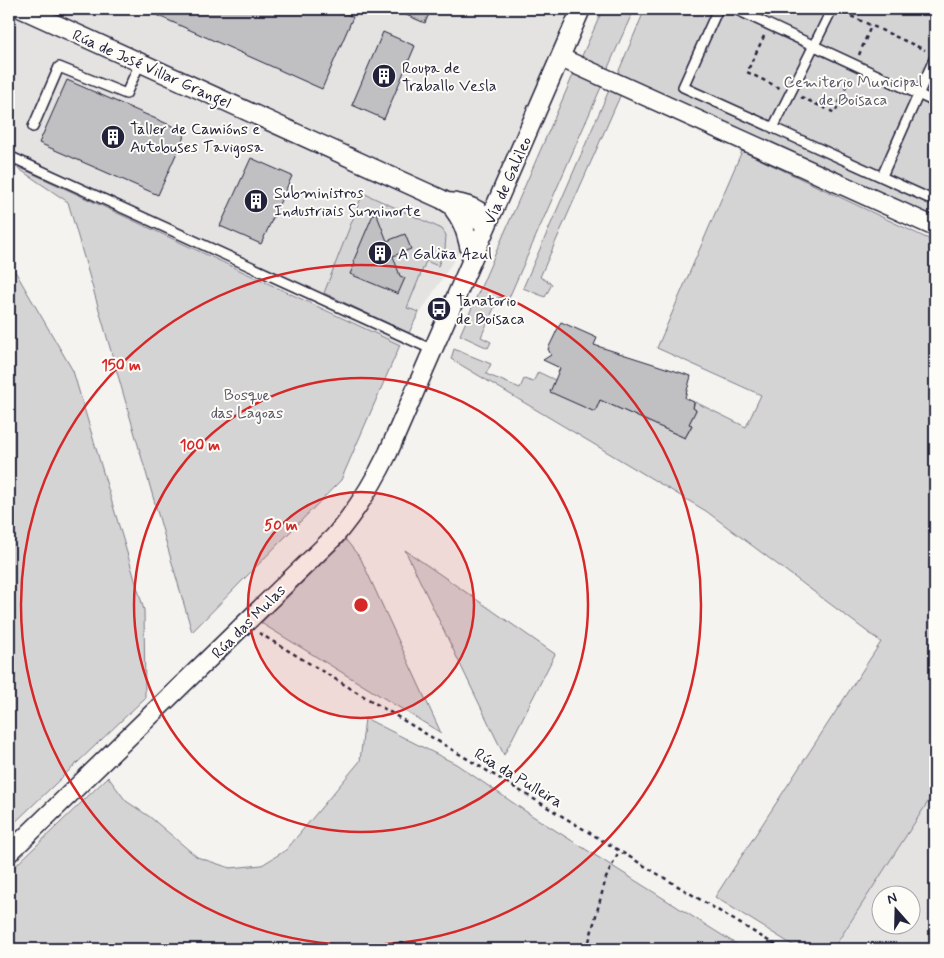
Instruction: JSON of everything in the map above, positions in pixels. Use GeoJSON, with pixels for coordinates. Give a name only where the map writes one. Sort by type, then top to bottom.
{"type":"FeatureCollection","features":[{"type":"Feature","properties":{"kind":"street","name":"Rúa de José Villar Grangel"},"geometry":{"type":"LineString","coordinates":[[22,9],[447,202],[469,219],[489,221]]}},
{"type":"Feature","properties":{"kind":"street","name":"Vía de Galileo"},"geometry":{"type":"LineString","coordinates":[[433,350],[561,58],[580,10]]}},
{"type":"Feature","properties":{"kind":"street"},"geometry":{"type":"LineString","coordinates":[[561,58],[935,227]]}},
{"type":"Feature","properties":{"kind":"street","name":"Rúa de José Villar Grangel"},"geometry":{"type":"LineString","coordinates":[[447,202],[478,200],[504,187]]}},
{"type":"Feature","properties":{"kind":"street"},"geometry":{"type":"LineString","coordinates":[[447,202],[464,227],[472,259]]}},
{"type":"Feature","properties":{"kind":"street","name":"Rúa das Mulas"},"geometry":{"type":"LineString","coordinates":[[9,853],[334,537],[363,500],[377,477],[433,350]]}},
{"type":"Feature","properties":{"kind":"lane"},"geometry":{"type":"LineString","coordinates":[[718,9],[683,88],[935,201]]}},
{"type":"Feature","properties":{"kind":"lane"},"geometry":{"type":"LineString","coordinates":[[735,9],[935,102]]}},
{"type":"Feature","properties":{"kind":"lane"},"geometry":{"type":"LineString","coordinates":[[773,128],[832,9]]}},
{"type":"Feature","properties":{"kind":"lane"},"geometry":{"type":"LineString","coordinates":[[882,176],[935,57]]}},
{"type":"Feature","properties":{"kind":"lane"},"geometry":{"type":"LineString","coordinates":[[33,127],[59,66],[126,94],[140,63]]}},
{"type":"Feature","properties":{"kind":"lane"},"geometry":{"type":"LineString","coordinates":[[9,156],[433,350]]}},
{"type":"Feature","properties":{"kind":"path"},"geometry":{"type":"LineString","coordinates":[[747,72],[777,9]]}},
{"type":"Feature","properties":{"kind":"path"},"geometry":{"type":"LineString","coordinates":[[844,13],[927,52]]}},
{"type":"Feature","properties":{"kind":"path","name":"Rúa da Pulleira"},"geometry":{"type":"LineString","coordinates":[[245,624],[782,949]]}},
{"type":"Feature","properties":{"kind":"path"},"geometry":{"type":"LineString","coordinates":[[587,949],[606,878],[619,851]]}},
{"type":"Feature","properties":{"kind":"shaded area"},"geometry":{"type":"Polygon","coordinates":[[[9,9],[572,9],[517,161],[400,345],[9,151],[9,9]]]}},
{"type":"Feature","properties":{"kind":"shaded area"},"geometry":{"type":"Polygon","coordinates":[[[935,791],[935,949],[833,949],[872,889],[872,936],[922,936],[922,886],[874,886],[935,791]]]}},
{"type":"Feature","properties":{"kind":"green space"},"geometry":{"type":"Polygon","coordinates":[[[603,9],[634,9],[607,70],[581,58],[603,9]]]}},
{"type":"Feature","properties":{"kind":"green space","name":"Cemiterio Municipal de Boisaca"},"geometry":{"type":"Polygon","coordinates":[[[645,9],[935,9],[935,218],[618,73],[645,9]]]}},
{"type":"Feature","properties":{"kind":"green space"},"geometry":{"type":"Polygon","coordinates":[[[574,73],[602,85],[508,300],[499,297],[481,337],[491,342],[488,348],[460,335],[574,73]]]}},
{"type":"Feature","properties":{"kind":"green space"},"geometry":{"type":"Polygon","coordinates":[[[610,88],[621,94],[540,277],[552,284],[545,297],[523,288],[610,88]]]}},
{"type":"Feature","properties":{"kind":"green space"},"geometry":{"type":"Polygon","coordinates":[[[742,151],[935,242],[935,791],[833,949],[799,949],[715,897],[881,642],[706,511],[451,359],[454,349],[491,364],[486,374],[520,388],[524,379],[533,382],[538,372],[555,380],[595,412],[600,400],[685,438],[692,426],[689,424],[696,410],[693,408],[695,402],[746,427],[761,395],[657,348],[742,151]]]}},
{"type":"Feature","properties":{"kind":"green space","name":"Bosque das Lagoas"},"geometry":{"type":"Polygon","coordinates":[[[10,163],[400,345],[341,480],[192,632],[68,202],[10,163]]]}},
{"type":"Feature","properties":{"kind":"green space"},"geometry":{"type":"Polygon","coordinates":[[[363,193],[442,229],[446,235],[445,249],[438,266],[426,261],[407,308],[419,312],[409,333],[324,293],[363,193]]]}},
{"type":"Feature","properties":{"kind":"green space"},"geometry":{"type":"Polygon","coordinates":[[[9,261],[73,371],[144,610],[145,698],[9,828],[9,261]]]}},
{"type":"Feature","properties":{"kind":"green space"},"geometry":{"type":"Polygon","coordinates":[[[346,540],[361,559],[441,733],[261,623],[346,540]]]}},
{"type":"Feature","properties":{"kind":"green space"},"geometry":{"type":"Polygon","coordinates":[[[405,550],[555,654],[504,755],[405,550]]]}},
{"type":"Feature","properties":{"kind":"green space"},"geometry":{"type":"Polygon","coordinates":[[[365,718],[456,764],[531,815],[744,949],[9,949],[9,872],[108,777],[126,801],[150,817],[197,857],[230,868],[262,865],[286,850],[360,761],[365,718]]]}},
{"type":"Feature","properties":{"kind":"building"},"geometry":{"type":"Polygon","coordinates":[[[143,9],[335,9],[353,17],[322,89],[143,9]]]}},
{"type":"Feature","properties":{"kind":"building"},"geometry":{"type":"Polygon","coordinates":[[[392,9],[431,9],[425,23],[392,9]]]}},
{"type":"Feature","properties":{"kind":"building","name":"Roupa de Traballo Vesla"},"geometry":{"type":"Polygon","coordinates":[[[383,32],[415,46],[384,119],[352,105],[383,32]]]}},
{"type":"Feature","properties":{"kind":"building","name":"Taller de Camións e Autobuses Tavigosa"},"geometry":{"type":"Polygon","coordinates":[[[67,80],[186,132],[158,195],[39,143],[67,80]]]}},
{"type":"Feature","properties":{"kind":"building","name":"Subministros Industriais Suminorte"},"geometry":{"type":"Polygon","coordinates":[[[251,158],[292,176],[261,244],[220,226],[251,158]]]}},
{"type":"Feature","properties":{"kind":"building","name":"A Galiña Azul"},"geometry":{"type":"Polygon","coordinates":[[[375,210],[387,241],[405,234],[411,249],[393,256],[400,276],[405,278],[398,294],[350,274],[355,263],[353,262],[375,210]]]}},
{"type":"Feature","properties":{"kind":"building"},"geometry":{"type":"Polygon","coordinates":[[[561,322],[597,338],[594,345],[691,376],[685,398],[694,402],[693,408],[696,410],[689,424],[692,425],[685,438],[600,400],[595,412],[550,392],[560,368],[543,360],[551,355],[548,349],[561,322]]]}},
{"type":"Feature","properties":{"kind":"place","name":"Roupa de Traballo Vesla"},"geometry":{"type":"Point","coordinates":[384,76]}},
{"type":"Feature","properties":{"kind":"place","name":"Taller de Camións e Autobuses Tavigosa"},"geometry":{"type":"Point","coordinates":[113,137]}},
{"type":"Feature","properties":{"kind":"place","name":"Subministros Industriais Suminorte"},"geometry":{"type":"Point","coordinates":[256,201]}},
{"type":"Feature","properties":{"kind":"place","name":"A Galiña Azul"},"geometry":{"type":"Point","coordinates":[380,253]}},
{"type":"Feature","properties":{"kind":"place","name":"Tanatorio de Boisaca"},"geometry":{"type":"Point","coordinates":[439,309]}}]}
